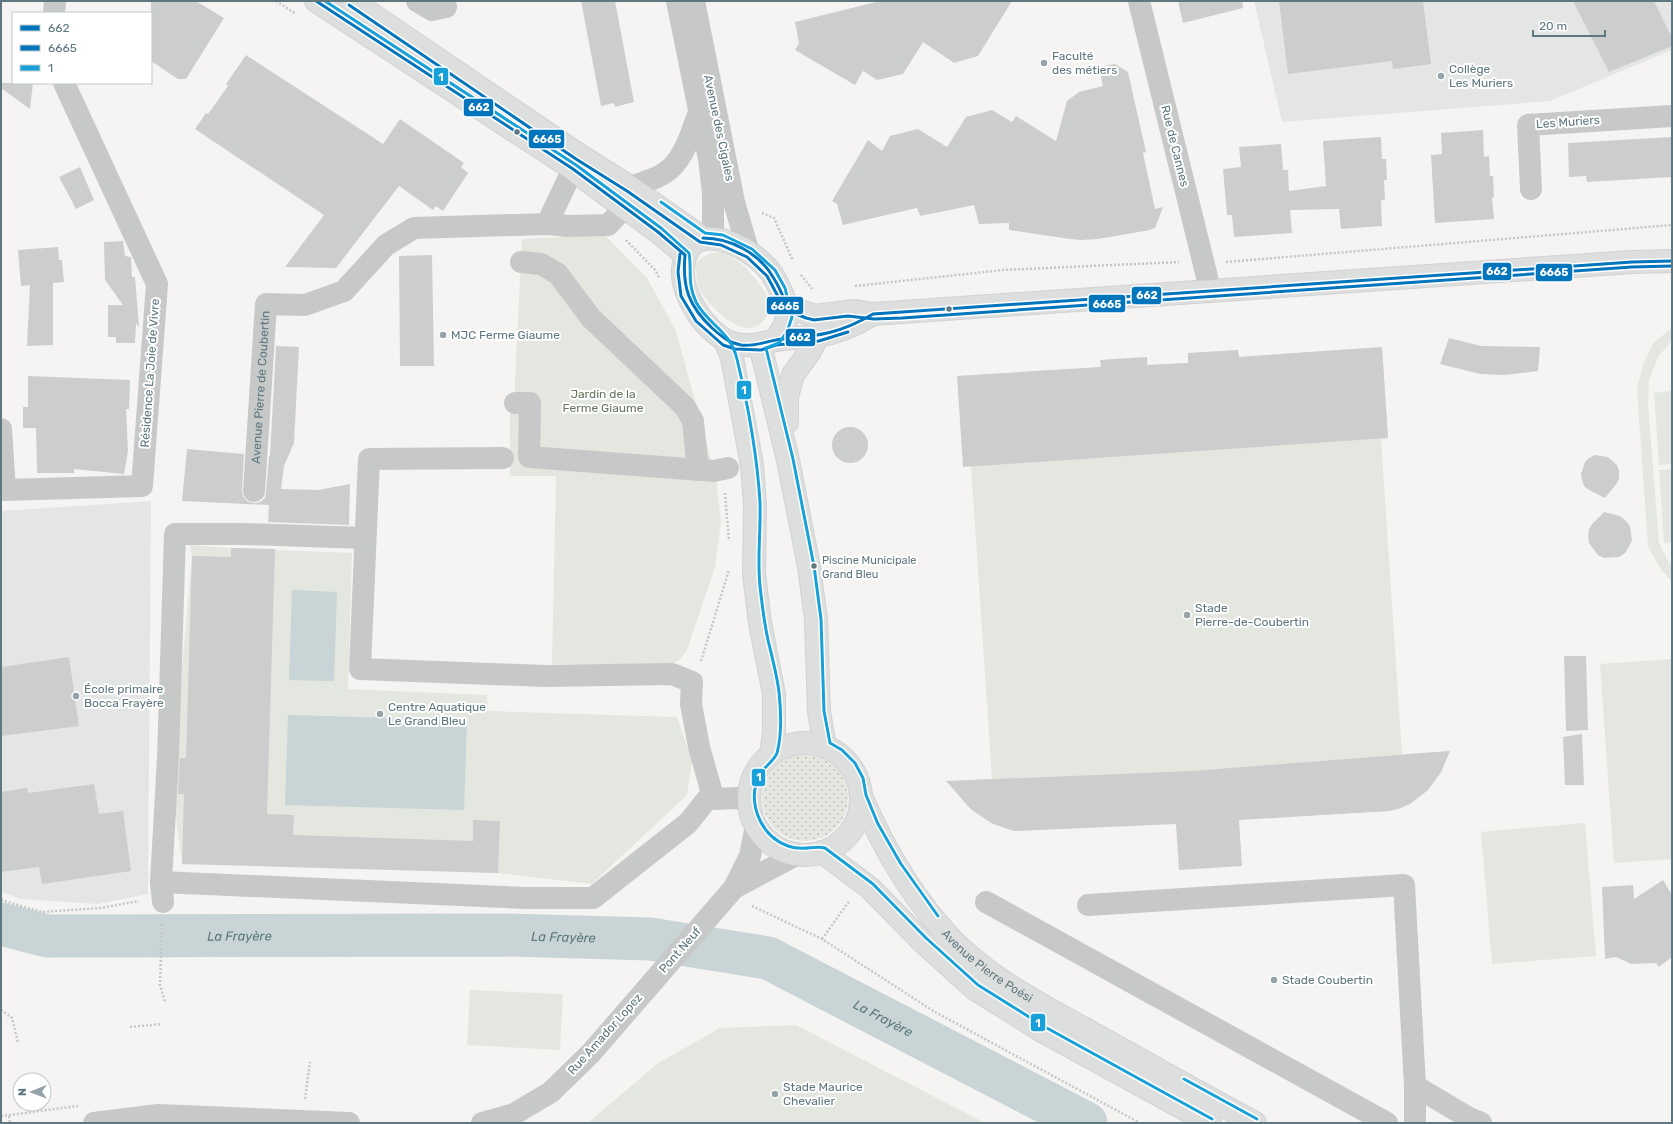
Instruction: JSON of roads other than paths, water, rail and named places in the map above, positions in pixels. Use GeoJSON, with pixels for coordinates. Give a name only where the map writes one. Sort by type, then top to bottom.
{"type":"FeatureCollection","features":[{"type":"Feature","properties":{"kind":"main road"},"geometry":{"type":"LineString","coordinates":[[316,1],[573,169],[592,185],[648,223],[685,255]]}},
{"type":"Feature","properties":{"kind":"main road"},"geometry":{"type":"LineString","coordinates":[[352,1],[580,155],[708,238],[732,244],[749,253],[771,273],[785,302],[787,316],[782,330],[768,343]]}},
{"type":"Feature","properties":{"kind":"main road"},"geometry":{"type":"LineString","coordinates":[[708,238],[694,243],[685,255],[683,272],[686,294],[700,318],[725,340],[736,344],[768,343],[818,336],[856,324],[873,314]]}},
{"type":"Feature","properties":{"kind":"main road"},"geometry":{"type":"LineString","coordinates":[[785,302],[797,310],[815,316],[855,311],[873,314],[1617,263],[1672,261]]}},
{"type":"Feature","properties":{"kind":"main road"},"geometry":{"type":"LineString","coordinates":[[788,460],[787,397],[793,375],[810,351],[818,336]]}},
{"type":"Feature","properties":{"kind":"main road"},"geometry":{"type":"LineString","coordinates":[[725,340],[732,358],[752,465],[756,505],[754,574],[760,623],[774,694],[774,732],[771,754]]}},
{"type":"Feature","properties":{"kind":"main road"},"geometry":{"type":"LineString","coordinates":[[768,343],[788,460],[809,567],[816,619],[818,712],[825,746]]}},
{"type":"Feature","properties":{"kind":"main road"},"geometry":{"type":"LineString","coordinates":[[806,742],[825,746],[839,754],[851,766],[858,780],[861,796],[859,815],[851,831],[838,844],[822,852],[810,855],[781,850],[767,840],[756,826],[751,814],[749,801],[750,788],[754,775],[761,764],[771,754],[788,745],[806,742]]}},
{"type":"Feature","properties":{"kind":"main road","name":"Avenue Pierre Poési"},"geometry":{"type":"LineString","coordinates":[[861,796],[874,826],[897,867],[930,914],[956,944],[995,977],[1069,1020],[1256,1123]]}},
{"type":"Feature","properties":{"kind":"main road","name":"Avenue Pierre Poési"},"geometry":{"type":"LineString","coordinates":[[822,852],[870,888],[923,942],[975,989],[1042,1031],[1210,1123]]}},
{"type":"Feature","properties":{"kind":"street"},"geometry":{"type":"LineString","coordinates":[[54,12],[55,1]]}},
{"type":"Feature","properties":{"kind":"street"},"geometry":{"type":"LineString","coordinates":[[417,1],[432,10],[446,7],[444,1]]}},
{"type":"Feature","properties":{"kind":"street","name":"Avenue des Cigales"},"geometry":{"type":"LineString","coordinates":[[677,1],[700,110],[712,183],[708,238]]}},
{"type":"Feature","properties":{"kind":"street","name":"Avenue des Cigales"},"geometry":{"type":"LineString","coordinates":[[694,1],[734,202],[749,253]]}},
{"type":"Feature","properties":{"kind":"street","name":"Rue de Cannes"},"geometry":{"type":"LineString","coordinates":[[1139,1],[1207,276],[1208,292]]}},
{"type":"Feature","properties":{"kind":"street","name":"Résidence La Joie de Vivre"},"geometry":{"type":"LineString","coordinates":[[1,429],[5,490],[142,486],[157,284],[64,84]]}},
{"type":"Feature","properties":{"kind":"street","name":"Avenue des Cigales"},"geometry":{"type":"LineString","coordinates":[[630,187],[657,177],[672,167],[684,151],[700,110]]}},
{"type":"Feature","properties":{"kind":"street","name":"Les Muriers"},"geometry":{"type":"LineString","coordinates":[[1531,189],[1528,125],[1672,116]]}},
{"type":"Feature","properties":{"kind":"street"},"geometry":{"type":"LineString","coordinates":[[547,224],[573,169]]}},
{"type":"Feature","properties":{"kind":"street","name":"Avenue Pierre de Coubertin"},"geometry":{"type":"LineString","coordinates":[[254,491],[266,304],[305,305],[344,291],[386,245],[414,228],[547,224],[568,226],[608,225],[624,208]]}},
{"type":"Feature","properties":{"kind":"street"},"geometry":{"type":"LineString","coordinates":[[521,262],[541,264],[558,274],[592,318],[685,408],[693,421],[698,470]]}},
{"type":"Feature","properties":{"kind":"street"},"geometry":{"type":"LineString","coordinates":[[515,403],[530,403],[529,458],[714,471],[728,468]]}},
{"type":"Feature","properties":{"kind":"street"},"geometry":{"type":"LineString","coordinates":[[503,458],[369,459],[360,669],[545,676],[672,674],[692,682],[691,704],[699,747],[712,793],[716,799],[737,798],[749,801]]}},
{"type":"Feature","properties":{"kind":"street"},"geometry":{"type":"LineString","coordinates":[[365,538],[244,534],[174,534],[168,757],[162,893],[593,898],[688,823],[712,793]]}},
{"type":"Feature","properties":{"kind":"street"},"geometry":{"type":"LineString","coordinates":[[734,888],[750,856],[756,826]]}},
{"type":"Feature","properties":{"kind":"street"},"geometry":{"type":"LineString","coordinates":[[734,888],[798,854]]}},
{"type":"Feature","properties":{"kind":"street"},"geometry":{"type":"LineString","coordinates":[[1088,905],[1404,885],[1415,1123]]}},
{"type":"Feature","properties":{"kind":"street","name":"Pont Neuf"},"geometry":{"type":"LineString","coordinates":[[645,990],[734,888]]}},
{"type":"Feature","properties":{"kind":"street"},"geometry":{"type":"LineString","coordinates":[[986,902],[1387,1123]]}},
{"type":"Feature","properties":{"kind":"street","name":"Rue Amador Lopez"},"geometry":{"type":"LineString","coordinates":[[482,1123],[514,1114],[551,1092],[591,1053],[645,990]]}},
{"type":"Feature","properties":{"kind":"street"},"geometry":{"type":"LineString","coordinates":[[1414,1086],[1469,1118],[1481,1123]]}},
{"type":"Feature","properties":{"kind":"street"},"geometry":{"type":"LineString","coordinates":[[94,1123],[158,1115],[349,1123]]}},
{"type":"Feature","properties":{"kind":"waterway","name":"La Frayère"},"geometry":{"type":"LineString","coordinates":[[1,924],[47,936],[505,935],[650,939],[768,958],[1086,1123]]}},
{"type":"Feature","properties":{"kind":"place","name":"Faculté des métiers"},"geometry":{"type":"Point","coordinates":[1044,63]}},
{"type":"Feature","properties":{"kind":"place","name":"Collège Les Muriers"},"geometry":{"type":"Point","coordinates":[1441,76]}},
{"type":"Feature","properties":{"kind":"place","name":"MJC Ferme Giaume"},"geometry":{"type":"Point","coordinates":[443,335]}},
{"type":"Feature","properties":{"kind":"place","name":"Piscine Municipale Grand Bleu"},"geometry":{"type":"Point","coordinates":[814,566]}},
{"type":"Feature","properties":{"kind":"place","name":"Stade Pierre-de-Coubertin"},"geometry":{"type":"Point","coordinates":[1187,615]}},
{"type":"Feature","properties":{"kind":"place","name":"École primaire Bocca Frayère"},"geometry":{"type":"Point","coordinates":[76,696]}},
{"type":"Feature","properties":{"kind":"place","name":"Centre Aquatique Le Grand Bleu"},"geometry":{"type":"Point","coordinates":[380,714]}},
{"type":"Feature","properties":{"kind":"place","name":"Stade Coubertin"},"geometry":{"type":"Point","coordinates":[1274,980]}},
{"type":"Feature","properties":{"kind":"place","name":"Stade Maurice Chevalier"},"geometry":{"type":"Point","coordinates":[775,1094]}},
{"type":"Feature","properties":{"kind":"park label","name":"Jardin de la Ferme Giaume"},"geometry":{"type":"Point","coordinates":[603,401]}}]}
